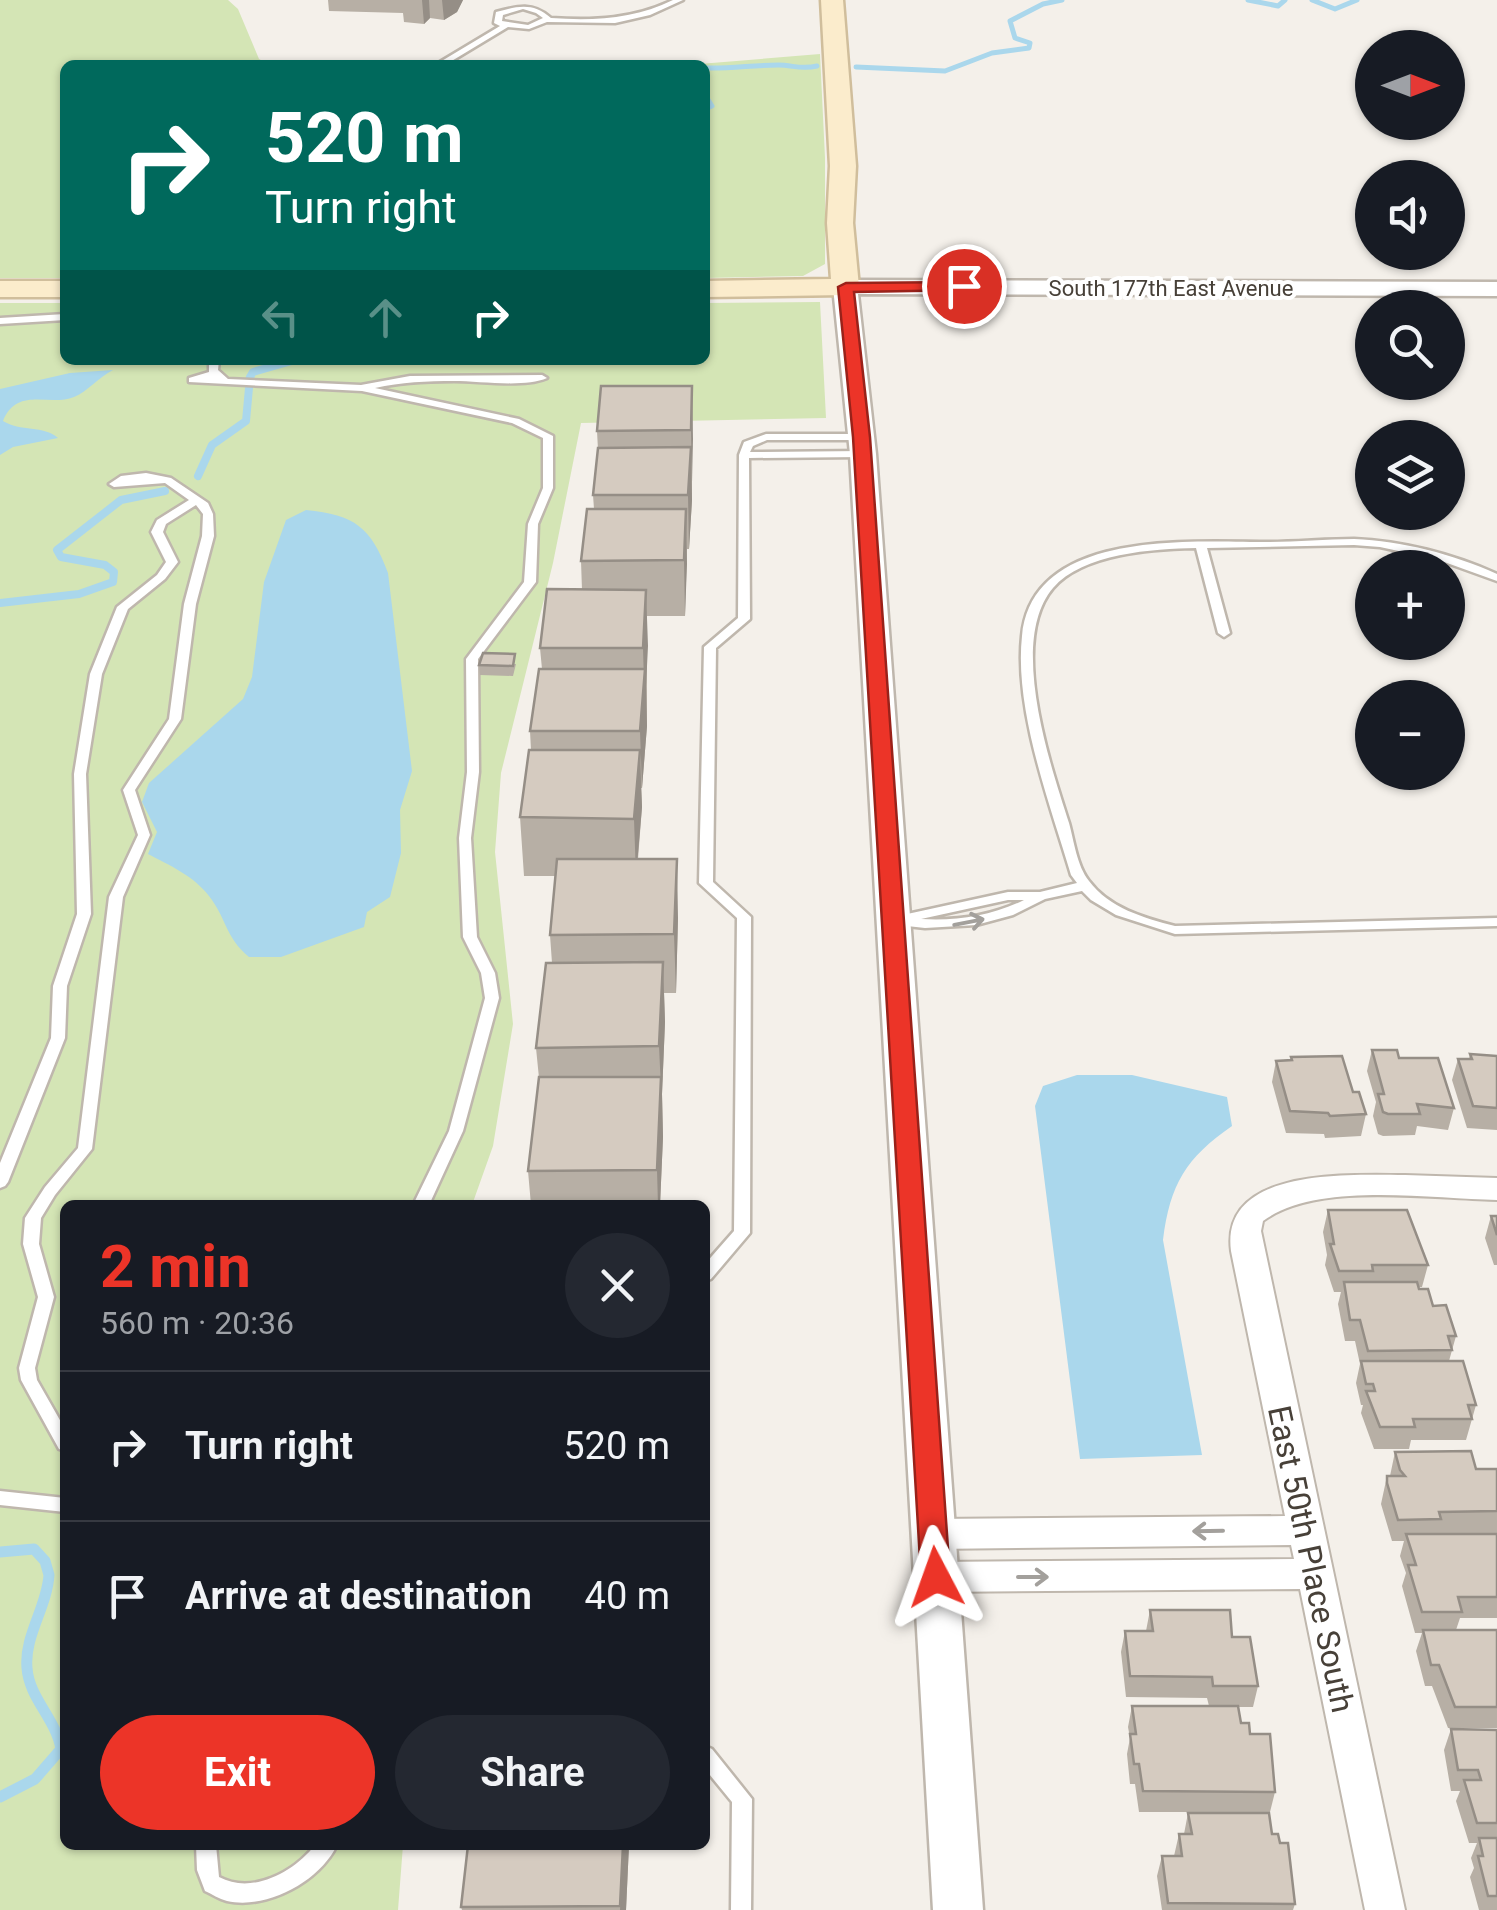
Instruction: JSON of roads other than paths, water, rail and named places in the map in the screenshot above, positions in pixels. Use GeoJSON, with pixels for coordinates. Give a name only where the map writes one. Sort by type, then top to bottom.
{"type":"FeatureCollection","features":[{"type":"Feature","properties":{"kind":"main road"},"geometry":{"type":"LineString","coordinates":[[710,289],[846,287],[840,222],[844,166],[832,0]]}},
{"type":"Feature","properties":{"kind":"main road"},"geometry":{"type":"LineString","coordinates":[[0,289],[60,289]]}},
{"type":"Feature","properties":{"kind":"street","name":"South 177th East Avenue"},"geometry":{"type":"LineString","coordinates":[[846,287],[1497,289]]}},
{"type":"Feature","properties":{"kind":"street"},"geometry":{"type":"LineString","coordinates":[[846,287],[862,445],[958,1910]]}},
{"type":"Feature","properties":{"kind":"street","name":"East 50th Place South"},"geometry":{"type":"LineString","coordinates":[[1385,1910],[1247,1250],[1246,1224],[1254,1210],[1273,1196],[1307,1188],[1497,1189]]}},
{"type":"Feature","properties":{"kind":"street"},"geometry":{"type":"LineString","coordinates":[[933,1534],[1305,1530]]}},
{"type":"Feature","properties":{"kind":"street"},"geometry":{"type":"LineString","coordinates":[[936,1577],[1315,1574]]}},
{"type":"Feature","properties":{"kind":"lane"},"geometry":{"type":"LineString","coordinates":[[546,20],[545,14],[524,4],[499,14],[498,22],[505,26],[529,26],[546,20],[586,24],[628,20],[680,0]]}},
{"type":"Feature","properties":{"kind":"lane"},"geometry":{"type":"LineString","coordinates":[[447,60],[505,26]]}},
{"type":"Feature","properties":{"kind":"lane"},"geometry":{"type":"LineString","coordinates":[[0,322],[60,317]]}},
{"type":"Feature","properties":{"kind":"lane"},"geometry":{"type":"LineString","coordinates":[[215,365],[217,377],[362,388],[515,421],[548,436],[548,488],[533,524],[530,582],[472,660],[474,772],[465,838],[470,936],[488,973],[492,998],[456,1130],[424,1200]]}},
{"type":"Feature","properties":{"kind":"lane"},"geometry":{"type":"LineString","coordinates":[[362,388],[423,375],[499,380],[542,378]]}},
{"type":"Feature","properties":{"kind":"lane"},"geometry":{"type":"LineString","coordinates":[[710,1269],[742,1233],[744,917],[706,882],[710,647],[744,619],[744,454],[748,444],[758,438],[808,437],[862,445]]}},
{"type":"Feature","properties":{"kind":"lane"},"geometry":{"type":"LineString","coordinates":[[808,437],[808,454]]}},
{"type":"Feature","properties":{"kind":"lane"},"geometry":{"type":"LineString","coordinates":[[744,454],[808,454],[862,445]]}},
{"type":"Feature","properties":{"kind":"lane"},"geometry":{"type":"LineString","coordinates":[[60,1435],[29,1380],[28,1368],[46,1297],[31,1231],[39,1205],[80,1158],[86,1142],[116,897],[144,835],[129,790],[175,719],[190,604],[208,536],[208,514],[196,500],[166,480]]}},
{"type":"Feature","properties":{"kind":"lane"},"geometry":{"type":"LineString","coordinates":[[0,1182],[61,1030],[60,986],[84,914],[80,774],[96,674],[122,608],[161,577],[172,562],[157,532],[161,522],[196,500]]}},
{"type":"Feature","properties":{"kind":"lane"},"geometry":{"type":"LineString","coordinates":[[1497,578],[1464,562],[1376,544],[1146,548],[1101,556],[1060,576],[1034,606],[1029,674],[1040,750],[1084,886],[1132,919],[1175,930],[1497,922]]}},
{"type":"Feature","properties":{"kind":"lane"},"geometry":{"type":"LineString","coordinates":[[1201,546],[1224,633]]}},
{"type":"Feature","properties":{"kind":"lane"},"geometry":{"type":"LineString","coordinates":[[893,922],[966,924],[1018,910],[1040,896],[1084,886]]}},
{"type":"Feature","properties":{"kind":"lane"},"geometry":{"type":"LineString","coordinates":[[0,1498],[60,1504]]}},
{"type":"Feature","properties":{"kind":"lane"},"geometry":{"type":"LineString","coordinates":[[710,1761],[742,1798],[741,1910]]}},
{"type":"Feature","properties":{"kind":"lane"},"geometry":{"type":"LineString","coordinates":[[206,1850],[207,1871],[213,1886],[226,1895],[256,1900],[288,1889],[308,1874],[324,1850]]}},
{"type":"Feature","properties":{"kind":"water"},"geometry":{"type":"Polygon","coordinates":[[[113,370],[74,397],[25,401],[9,410],[3,421],[46,431],[58,438],[13,447],[0,455],[0,389],[70,373],[113,370]]]}},
{"type":"Feature","properties":{"kind":"water"},"geometry":{"type":"Polygon","coordinates":[[[306,510],[337,515],[359,526],[375,544],[388,573],[412,771],[400,810],[401,853],[390,897],[367,912],[364,927],[281,957],[249,957],[235,942],[203,889],[148,854],[157,832],[142,802],[149,783],[243,699],[252,677],[264,582],[286,520],[306,510]]]}},
{"type":"Feature","properties":{"kind":"water"},"geometry":{"type":"Polygon","coordinates":[[[1077,1075],[1132,1075],[1227,1097],[1232,1126],[1203,1149],[1183,1174],[1170,1203],[1163,1240],[1202,1455],[1080,1459],[1035,1106],[1043,1086],[1077,1075]]]}},
{"type":"Feature","properties":{"kind":"waterway"},"geometry":{"type":"LineString","coordinates":[[856,67],[945,71],[992,53],[1029,48],[1030,43],[1015,38],[1010,21],[1043,4],[1062,0]]}},
{"type":"Feature","properties":{"kind":"waterway"},"geometry":{"type":"LineString","coordinates":[[1248,0],[1278,6],[1285,0]]}},
{"type":"Feature","properties":{"kind":"waterway"},"geometry":{"type":"LineString","coordinates":[[1312,0],[1335,9],[1357,0]]}},
{"type":"Feature","properties":{"kind":"waterway"},"geometry":{"type":"LineString","coordinates":[[710,68],[817,66]]}},
{"type":"Feature","properties":{"kind":"waterway"},"geometry":{"type":"LineString","coordinates":[[710,103],[710,107]]}},
{"type":"Feature","properties":{"kind":"waterway"},"geometry":{"type":"LineString","coordinates":[[250,377],[253,372],[278,365]]}},
{"type":"Feature","properties":{"kind":"waterway"},"geometry":{"type":"LineString","coordinates":[[198,476],[212,445],[246,421],[249,388]]}},
{"type":"Feature","properties":{"kind":"waterway"},"geometry":{"type":"LineString","coordinates":[[0,603],[79,594],[113,582],[114,572],[105,565],[61,557],[57,550],[121,500],[165,491]]}},
{"type":"Feature","properties":{"kind":"waterway"},"geometry":{"type":"LineString","coordinates":[[0,1552],[34,1549],[45,1561],[47,1587],[29,1644],[27,1668],[32,1689],[60,1745]]}},
{"type":"Feature","properties":{"kind":"waterway"},"geometry":{"type":"LineString","coordinates":[[0,1797],[35,1779],[60,1750]]}}]}
